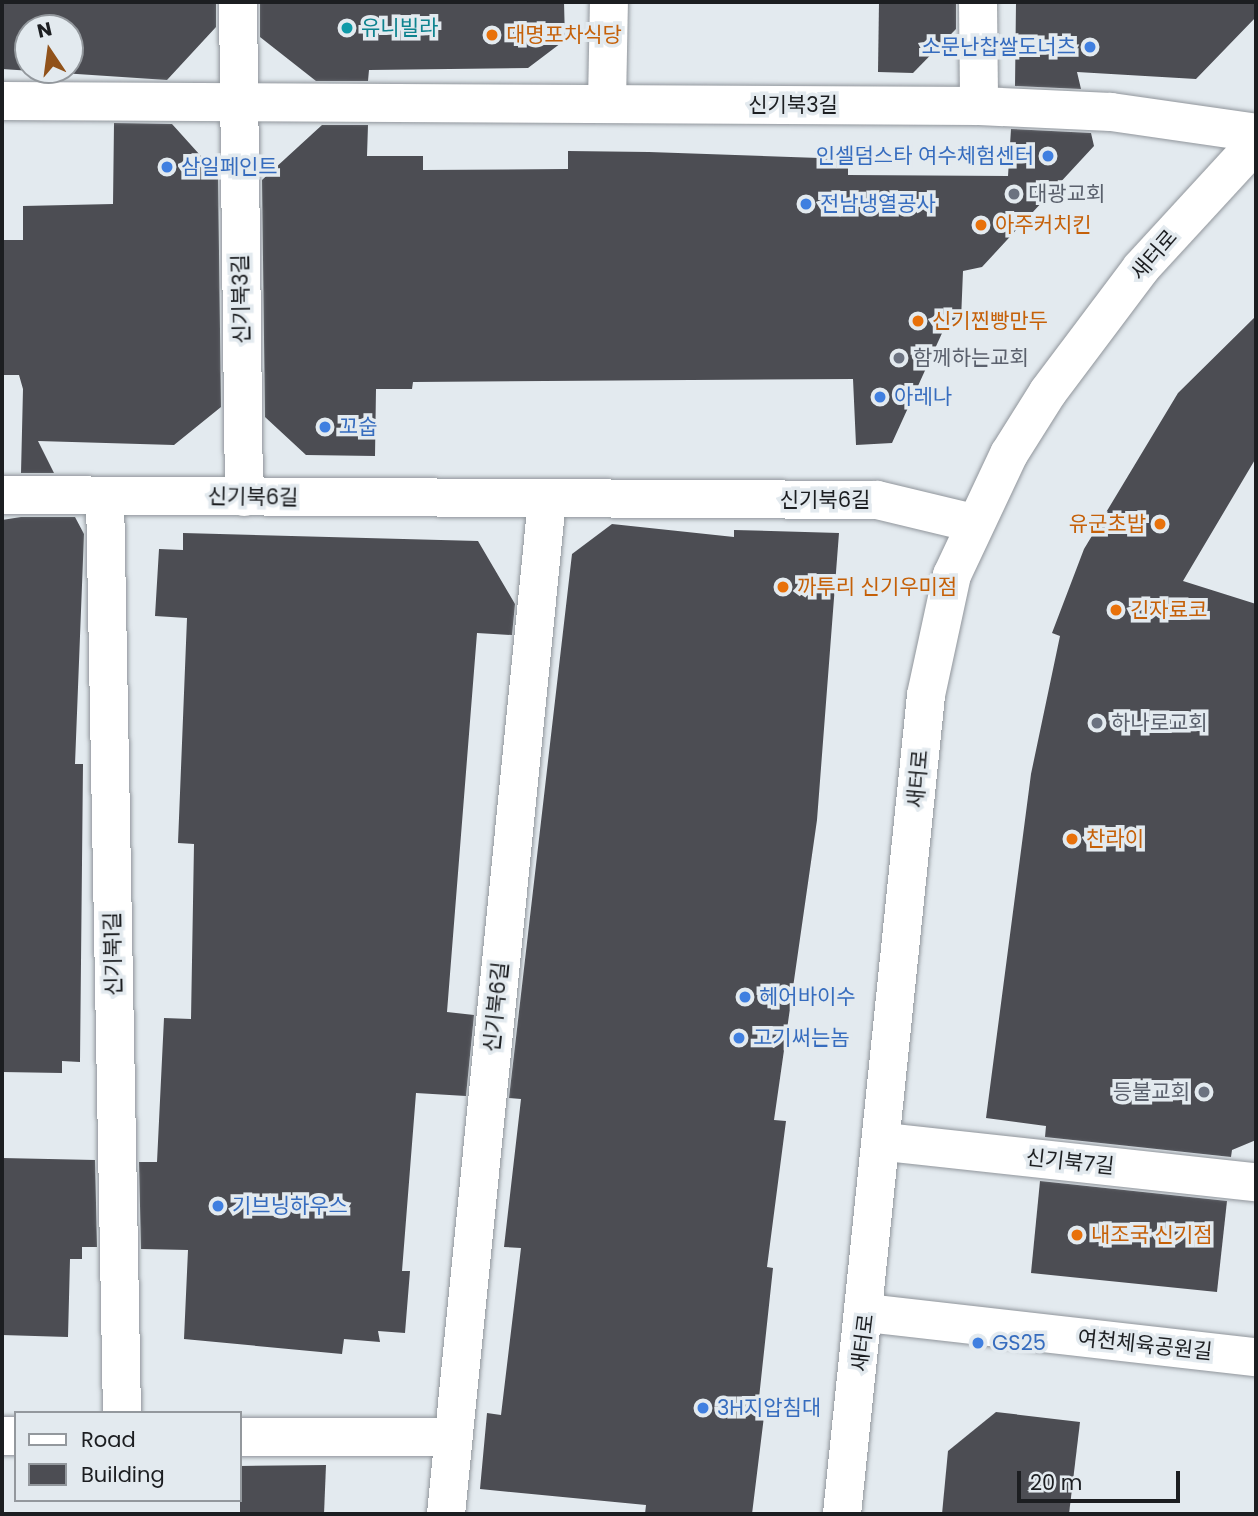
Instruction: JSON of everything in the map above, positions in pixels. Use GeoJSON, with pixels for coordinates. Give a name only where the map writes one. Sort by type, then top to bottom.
{"type":"FeatureCollection","features":[{"type":"Feature","properties":{"kind":"street","name":"신기북3길"},"geometry":{"type":"LineString","coordinates":[[238,2],[244,497]]}},
{"type":"Feature","properties":{"kind":"street"},"geometry":{"type":"LineString","coordinates":[[607,103],[609,2]]}},
{"type":"Feature","properties":{"kind":"street"},"geometry":{"type":"LineString","coordinates":[[978,2],[979,106]]}},
{"type":"Feature","properties":{"kind":"street","name":"신기북3길"},"geometry":{"type":"LineString","coordinates":[[2,101],[979,106],[1111,112],[1256,133]]}},
{"type":"Feature","properties":{"kind":"street","name":"새터로"},"geometry":{"type":"LineString","coordinates":[[842,1514],[885,1142],[926,695],[952,575],[973,523],[1009,454],[1092,331],[1256,143]]}},
{"type":"Feature","properties":{"kind":"street","name":"신기북6길"},"geometry":{"type":"LineString","coordinates":[[2,495],[877,500],[973,523]]}},
{"type":"Feature","properties":{"kind":"street","name":"신기북1길"},"geometry":{"type":"LineString","coordinates":[[105,496],[122,1411]]}},
{"type":"Feature","properties":{"kind":"street","name":"신기북6길"},"geometry":{"type":"LineString","coordinates":[[446,1514],[547,500]]}},
{"type":"Feature","properties":{"kind":"street","name":"신기북7길"},"geometry":{"type":"LineString","coordinates":[[885,1142],[1256,1182]]}},
{"type":"Feature","properties":{"kind":"street","name":"여천체육공원길"},"geometry":{"type":"LineString","coordinates":[[867,1314],[1256,1357]]}},
{"type":"Feature","properties":{"kind":"street"},"geometry":{"type":"LineString","coordinates":[[242,1437],[452,1437]]}},
{"type":"Feature","properties":{"kind":"building"},"geometry":{"type":"Polygon","coordinates":[[[2,2],[216,2],[216,27],[167,80],[84,74],[84,14],[14,14],[14,70],[2,69],[2,2]]]}},
{"type":"Feature","properties":{"kind":"building"},"geometry":{"type":"Polygon","coordinates":[[[260,2],[564,2],[565,40],[528,68],[369,70],[368,81],[316,81],[260,37],[260,2]]]}},
{"type":"Feature","properties":{"kind":"building"},"geometry":{"type":"Polygon","coordinates":[[[879,2],[956,2],[956,29],[913,73],[878,72],[879,2]]]}},
{"type":"Feature","properties":{"kind":"building"},"geometry":{"type":"Polygon","coordinates":[[[1016,2],[1256,2],[1256,17],[1196,79],[1077,72],[1081,89],[1015,86],[1016,2]]]}},
{"type":"Feature","properties":{"kind":"building"},"geometry":{"type":"Polygon","coordinates":[[[114,123],[172,124],[218,175],[221,407],[174,445],[38,441],[54,473],[21,473],[23,389],[19,375],[2,375],[2,240],[23,240],[23,206],[113,204],[114,123]]]}},
{"type":"Feature","properties":{"kind":"building"},"geometry":{"type":"Polygon","coordinates":[[[322,125],[368,125],[367,156],[423,156],[423,170],[568,169],[568,151],[848,159],[848,175],[1008,176],[1011,129],[1091,133],[1094,146],[982,267],[963,271],[961,320],[948,320],[892,443],[856,445],[853,379],[413,382],[412,389],[376,389],[375,456],[306,455],[265,417],[262,180],[322,125]]]}},
{"type":"Feature","properties":{"kind":"building"},"geometry":{"type":"Polygon","coordinates":[[[1256,316],[1256,458],[1183,581],[1256,604],[1256,1140],[1232,1150],[1231,1157],[1045,1137],[1046,1126],[986,1118],[1031,774],[1060,636],[1052,633],[1084,549],[1178,393],[1256,316]]]}},
{"type":"Feature","properties":{"kind":"building"},"geometry":{"type":"Polygon","coordinates":[[[21,517],[75,517],[84,534],[75,764],[83,764],[80,1062],[62,1061],[62,1073],[2,1072],[2,520],[21,517]]]}},
{"type":"Feature","properties":{"kind":"building"},"geometry":{"type":"Polygon","coordinates":[[[612,524],[734,537],[734,530],[839,533],[817,820],[774,1120],[786,1121],[767,1267],[773,1268],[759,1398],[766,1400],[752,1514],[645,1514],[646,1505],[480,1489],[487,1413],[501,1415],[521,1248],[504,1247],[521,1099],[509,1098],[572,554],[612,524]]]}},
{"type":"Feature","properties":{"kind":"building"},"geometry":{"type":"Polygon","coordinates":[[[183,533],[478,541],[515,604],[512,635],[477,633],[447,1012],[474,1015],[466,1096],[416,1093],[402,1271],[410,1271],[405,1333],[378,1331],[380,1342],[344,1339],[342,1354],[184,1339],[188,1250],[141,1249],[139,1162],[157,1162],[164,1018],[191,1019],[194,844],[178,843],[187,618],[155,616],[159,549],[183,550],[183,533]]]}},
{"type":"Feature","properties":{"kind":"building"},"geometry":{"type":"Polygon","coordinates":[[[2,1158],[95,1160],[97,1247],[82,1247],[82,1259],[70,1259],[68,1337],[2,1335],[2,1158]]]}},
{"type":"Feature","properties":{"kind":"building"},"geometry":{"type":"Polygon","coordinates":[[[1040,1181],[1227,1201],[1217,1292],[1031,1273],[1040,1181]]]}},
{"type":"Feature","properties":{"kind":"building"},"geometry":{"type":"Polygon","coordinates":[[[996,1412],[1080,1422],[1069,1514],[942,1514],[948,1451],[996,1412]]]}},
{"type":"Feature","properties":{"kind":"building"},"geometry":{"type":"Polygon","coordinates":[[[326,1465],[324,1514],[240,1514],[242,1466],[326,1465]]]}},
{"type":"Feature","properties":{"kind":"place","name":"유니빌라"},"geometry":{"type":"Point","coordinates":[347,28]}},
{"type":"Feature","properties":{"kind":"place","name":"대명포차식당"},"geometry":{"type":"Point","coordinates":[492,35]}},
{"type":"Feature","properties":{"kind":"place","name":"소문난찹쌀도너츠"},"geometry":{"type":"Point","coordinates":[1090,47]}},
{"type":"Feature","properties":{"kind":"place","name":"인셀덤스타 여수체험센터"},"geometry":{"type":"Point","coordinates":[1048,156]}},
{"type":"Feature","properties":{"kind":"place","name":"삼일페인트"},"geometry":{"type":"Point","coordinates":[167,167]}},
{"type":"Feature","properties":{"kind":"place","name":"대광교회"},"geometry":{"type":"Point","coordinates":[1014,194]}},
{"type":"Feature","properties":{"kind":"place","name":"전남냉열공사"},"geometry":{"type":"Point","coordinates":[806,204]}},
{"type":"Feature","properties":{"kind":"place","name":"아주커치킨"},"geometry":{"type":"Point","coordinates":[981,225]}},
{"type":"Feature","properties":{"kind":"place","name":"신기찐빵만두"},"geometry":{"type":"Point","coordinates":[918,321]}},
{"type":"Feature","properties":{"kind":"place","name":"함께하는교회"},"geometry":{"type":"Point","coordinates":[899,358]}},
{"type":"Feature","properties":{"kind":"place","name":"아레나"},"geometry":{"type":"Point","coordinates":[880,397]}},
{"type":"Feature","properties":{"kind":"place","name":"꼬숩"},"geometry":{"type":"Point","coordinates":[325,427]}},
{"type":"Feature","properties":{"kind":"place","name":"유군초밥"},"geometry":{"type":"Point","coordinates":[1160,524]}},
{"type":"Feature","properties":{"kind":"place","name":"까투리 신기우미점"},"geometry":{"type":"Point","coordinates":[783,587]}},
{"type":"Feature","properties":{"kind":"place","name":"긴자료코"},"geometry":{"type":"Point","coordinates":[1116,610]}},
{"type":"Feature","properties":{"kind":"place","name":"하나로교회"},"geometry":{"type":"Point","coordinates":[1097,723]}},
{"type":"Feature","properties":{"kind":"place","name":"찬라이"},"geometry":{"type":"Point","coordinates":[1072,839]}},
{"type":"Feature","properties":{"kind":"place","name":"헤어바이수"},"geometry":{"type":"Point","coordinates":[745,997]}},
{"type":"Feature","properties":{"kind":"place","name":"고기써는놈"},"geometry":{"type":"Point","coordinates":[739,1038]}},
{"type":"Feature","properties":{"kind":"place","name":"등불교회"},"geometry":{"type":"Point","coordinates":[1204,1092]}},
{"type":"Feature","properties":{"kind":"place","name":"기브닝하우스"},"geometry":{"type":"Point","coordinates":[218,1206]}},
{"type":"Feature","properties":{"kind":"place","name":"내조국 신기점"},"geometry":{"type":"Point","coordinates":[1077,1235]}},
{"type":"Feature","properties":{"kind":"place","name":"GS25"},"geometry":{"type":"Point","coordinates":[978,1343]}},
{"type":"Feature","properties":{"kind":"place","name":"3H지압침대"},"geometry":{"type":"Point","coordinates":[703,1408]}}]}
